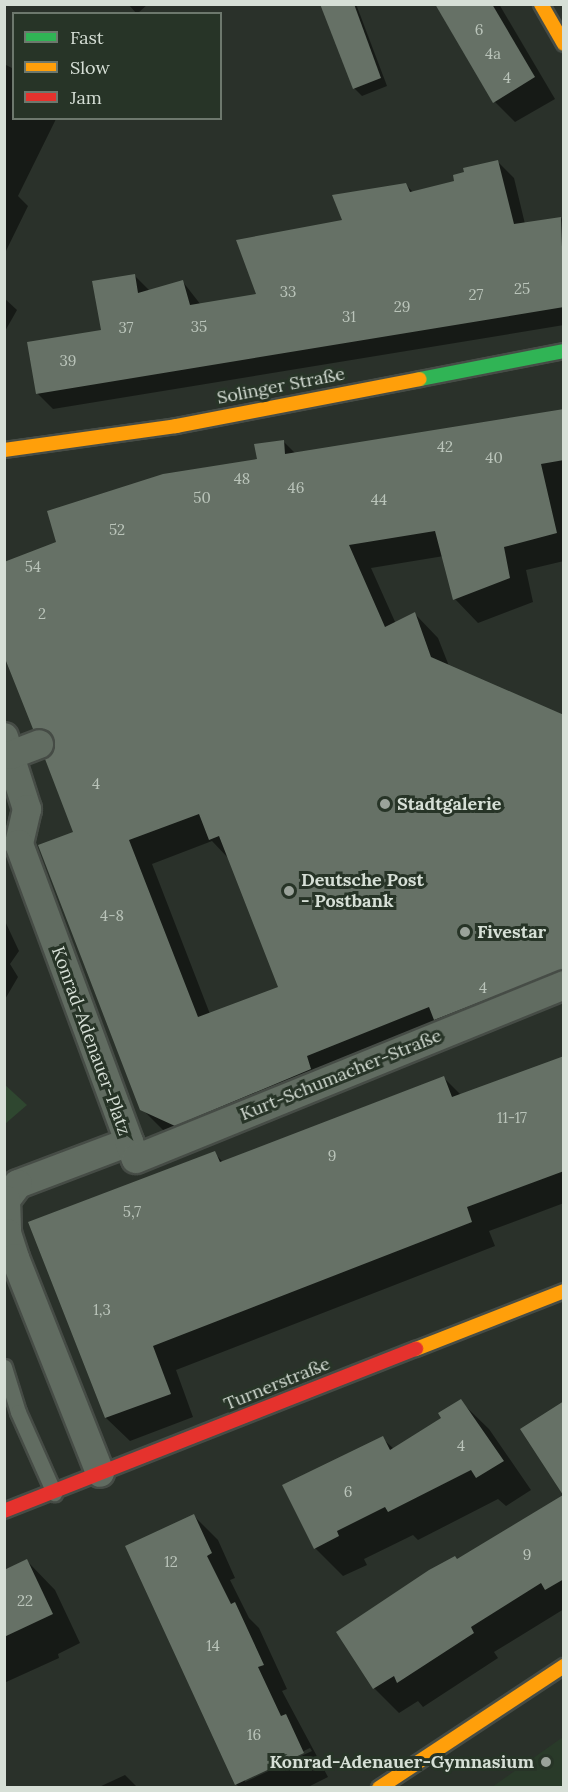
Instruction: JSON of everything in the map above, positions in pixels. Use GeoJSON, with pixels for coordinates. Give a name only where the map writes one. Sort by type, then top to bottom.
{"type":"FeatureCollection","features":[{"type":"Feature","properties":{"kind":"street"},"geometry":{"type":"LineString","coordinates":[[541,4],[564,44]]}},
{"type":"Feature","properties":{"kind":"street","name":"Solinger Straße"},"geometry":{"type":"LineString","coordinates":[[4,450],[176,426],[564,351]]}},
{"type":"Feature","properties":{"kind":"street"},"geometry":{"type":"LineString","coordinates":[[8,746],[39,744]]}},
{"type":"Feature","properties":{"kind":"street","name":"Konrad-Adenauer-Platz"},"geometry":{"type":"LineString","coordinates":[[8,746],[27,809],[19,844],[129,1142],[18,1184],[6,1200],[7,1233],[15,1258],[100,1473]]}},
{"type":"Feature","properties":{"kind":"street","name":"Kurt-Schumacher-Straße"},"geometry":{"type":"LineString","coordinates":[[129,1142],[136,1159],[564,985]]}},
{"type":"Feature","properties":{"kind":"street","name":"Turnerstraße"},"geometry":{"type":"LineString","coordinates":[[4,1511],[564,1291]]}},
{"type":"Feature","properties":{"kind":"street"},"geometry":{"type":"LineString","coordinates":[[379,1788],[564,1666]]}},
{"type":"Feature","properties":{"kind":"lane"},"geometry":{"type":"LineString","coordinates":[[4,1367],[18,1412],[54,1492]]}},
{"type":"Feature","properties":{"kind":"shaded area"},"geometry":{"type":"Polygon","coordinates":[[[4,1084],[27,1105],[5,1124],[4,1124],[4,1084]]]}},
{"type":"Feature","properties":{"kind":"shaded area","name":"Konrad-Adenauer-Gymnasium"},"geometry":{"type":"Polygon","coordinates":[[[563,1737],[563,1787],[492,1787],[563,1737]]]}},
{"type":"Feature","properties":{"kind":"building"},"geometry":{"type":"Polygon","coordinates":[[[320,4],[354,4],[381,78],[353,89],[320,4]]]}},
{"type":"Feature","properties":{"kind":"building"},"geometry":{"type":"Polygon","coordinates":[[[435,4],[492,4],[535,77],[493,103],[435,4]]]}},
{"type":"Feature","properties":{"kind":"building"},"geometry":{"type":"Polygon","coordinates":[[[498,160],[514,224],[561,217],[564,307],[36,394],[27,342],[101,330],[92,281],[135,274],[138,293],[183,280],[190,305],[256,294],[236,240],[342,220],[332,195],[406,183],[410,192],[454,181],[453,175],[464,172],[463,168],[498,160]]]}},
{"type":"Feature","properties":{"kind":"building"},"geometry":{"type":"Polygon","coordinates":[[[564,409],[564,460],[541,464],[557,533],[504,547],[510,578],[453,600],[435,531],[349,545],[385,627],[415,612],[431,657],[564,715],[564,969],[434,1020],[429,1007],[307,1056],[311,1069],[175,1126],[140,1110],[38,845],[73,832],[45,759],[52,754],[54,739],[49,731],[33,729],[4,656],[4,562],[56,542],[47,511],[163,474],[257,459],[254,444],[284,440],[285,454],[564,409]],[[199,814],[129,840],[198,1017],[278,987],[219,836],[209,840],[199,814]]]}},
{"type":"Feature","properties":{"kind":"building"},"geometry":{"type":"Polygon","coordinates":[[[564,1056],[564,1171],[467,1207],[472,1222],[153,1346],[171,1394],[105,1418],[28,1222],[215,1151],[220,1162],[444,1076],[452,1097],[564,1056]]]}},
{"type":"Feature","properties":{"kind":"building"},"geometry":{"type":"Polygon","coordinates":[[[461,1399],[504,1461],[476,1478],[471,1470],[388,1512],[385,1507],[337,1531],[339,1536],[314,1549],[282,1485],[383,1436],[390,1450],[441,1418],[438,1413],[461,1399]]]}},
{"type":"Feature","properties":{"kind":"building"},"geometry":{"type":"Polygon","coordinates":[[[564,1401],[564,1579],[545,1590],[541,1583],[471,1627],[474,1633],[397,1683],[394,1676],[373,1689],[336,1632],[429,1570],[455,1556],[457,1559],[563,1495],[520,1429],[564,1401]]]}},
{"type":"Feature","properties":{"kind":"building"},"geometry":{"type":"Polygon","coordinates":[[[194,1514],[212,1553],[207,1556],[231,1604],[235,1602],[264,1665],[258,1667],[281,1716],[286,1714],[304,1753],[235,1785],[125,1546],[194,1514]]]}},
{"type":"Feature","properties":{"kind":"building"},"geometry":{"type":"Polygon","coordinates":[[[27,1559],[53,1614],[4,1637],[4,1570],[27,1559]]]}},
{"type":"Feature","properties":{"kind":"traffic: fast"},"geometry":{"type":"LineString","coordinates":[[420,379],[564,351]]}},
{"type":"Feature","properties":{"kind":"traffic: slow"},"geometry":{"type":"LineString","coordinates":[[541,4],[564,44]]}},
{"type":"Feature","properties":{"kind":"traffic: slow"},"geometry":{"type":"LineString","coordinates":[[4,450],[176,426],[420,379]]}},
{"type":"Feature","properties":{"kind":"traffic: slow"},"geometry":{"type":"LineString","coordinates":[[416,1349],[564,1291]]}},
{"type":"Feature","properties":{"kind":"traffic: slow"},"geometry":{"type":"LineString","coordinates":[[379,1788],[564,1666]]}},
{"type":"Feature","properties":{"kind":"traffic: jam"},"geometry":{"type":"LineString","coordinates":[[4,1511],[416,1349]]}},
{"type":"Feature","properties":{"kind":"place","name":"Stadtgalerie"},"geometry":{"type":"Point","coordinates":[385,804]}},
{"type":"Feature","properties":{"kind":"place","name":"Deutsche Post - Postbank"},"geometry":{"type":"Point","coordinates":[289,891]}},
{"type":"Feature","properties":{"kind":"place","name":"Fivestar"},"geometry":{"type":"Point","coordinates":[465,932]}},
{"type":"Feature","properties":{"kind":"place","name":"Konrad-Adenauer-Gymnasium"},"geometry":{"type":"Point","coordinates":[546,1762]}}]}
